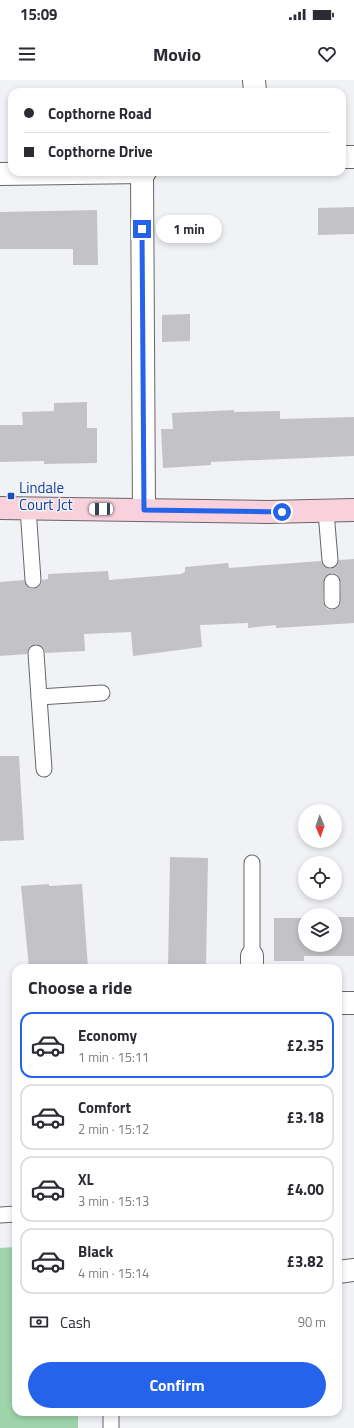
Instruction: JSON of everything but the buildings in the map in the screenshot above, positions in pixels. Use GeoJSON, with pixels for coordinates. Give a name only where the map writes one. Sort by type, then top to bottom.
{"type":"FeatureCollection","features":[{"type":"Feature","properties":{"kind":"main road"},"geometry":{"type":"LineString","coordinates":[[0,508],[326,512],[354,510]]}},
{"type":"Feature","properties":{"kind":"street"},"geometry":{"type":"LineString","coordinates":[[142,176],[144,510]]}},
{"type":"Feature","properties":{"kind":"street"},"geometry":{"type":"LineString","coordinates":[[342,1003],[354,1003]]}},
{"type":"Feature","properties":{"kind":"street"},"geometry":{"type":"LineString","coordinates":[[342,1272],[354,1270]]}},
{"type":"Feature","properties":{"kind":"lane"},"geometry":{"type":"LineString","coordinates":[[28,508],[33,580]]}},
{"type":"Feature","properties":{"kind":"lane"},"geometry":{"type":"LineString","coordinates":[[326,512],[330,560]]}},
{"type":"Feature","properties":{"kind":"lane"},"geometry":{"type":"LineString","coordinates":[[332,582],[332,601]]}},
{"type":"Feature","properties":{"kind":"lane"},"geometry":{"type":"LineString","coordinates":[[36,653],[44,769]]}},
{"type":"Feature","properties":{"kind":"lane"},"geometry":{"type":"LineString","coordinates":[[39,697],[102,693]]}},
{"type":"Feature","properties":{"kind":"lane"},"geometry":{"type":"LineString","coordinates":[[252,863],[252,962]]}},
{"type":"Feature","properties":{"kind":"lane"},"geometry":{"type":"LineString","coordinates":[[0,1215],[12,1214]]}},
{"type":"Feature","properties":{"kind":"lane"},"geometry":{"type":"LineString","coordinates":[[111,1416],[111,1428]]}},
{"type":"Feature","properties":{"kind":"green space"},"geometry":{"type":"Polygon","coordinates":[[[12,1247],[12,1416],[78,1416],[78,1428],[0,1428],[0,1248],[12,1247]]]}},
{"type":"Feature","properties":{"kind":"place","name":"Lindale Court Jct"},"geometry":{"type":"Point","coordinates":[11,496]}},
{"type":"Feature","properties":{"kind":"route"},"geometry":{"type":"LineString","coordinates":[[142,229],[144,510],[282,512]]}}]}
